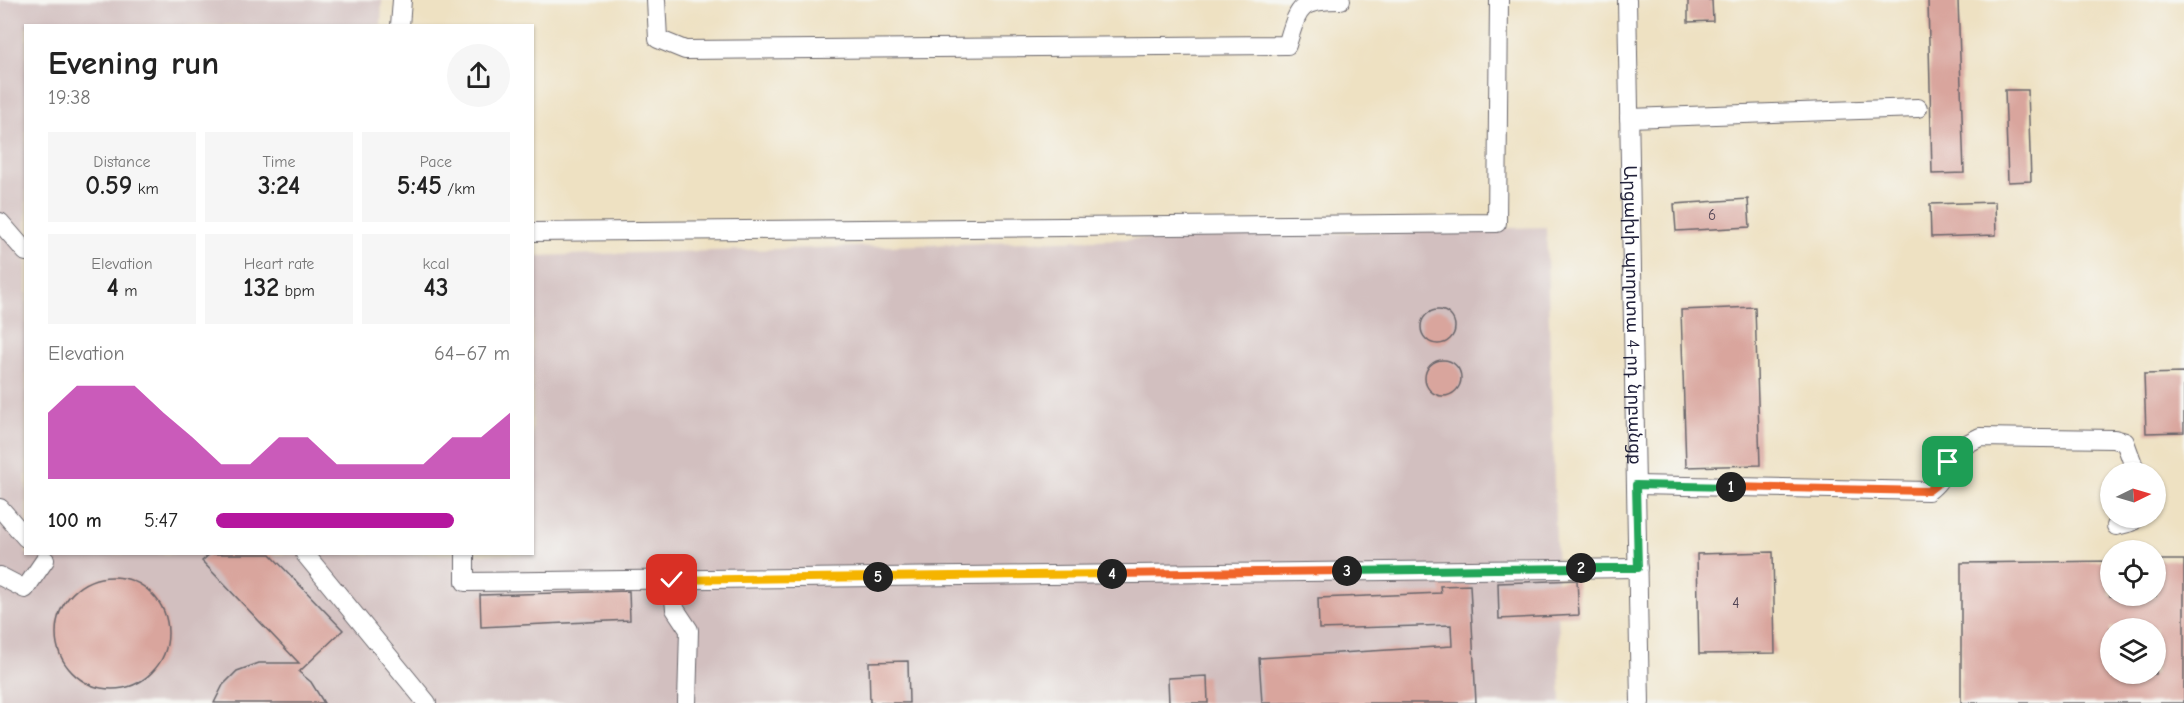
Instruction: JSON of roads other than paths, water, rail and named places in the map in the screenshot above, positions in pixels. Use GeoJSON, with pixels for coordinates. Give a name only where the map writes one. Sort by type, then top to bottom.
{"type":"FeatureCollection","features":[{"type":"Feature","properties":{"kind":"street"},"geometry":{"type":"LineString","coordinates":[[400,24],[402,0]]}},
{"type":"Feature","properties":{"kind":"street"},"geometry":{"type":"LineString","coordinates":[[657,0],[658,39],[685,50],[1287,45],[1297,13],[1313,0],[1341,0]]}},
{"type":"Feature","properties":{"kind":"street"},"geometry":{"type":"LineString","coordinates":[[534,232],[1497,223],[1499,0]]}},
{"type":"Feature","properties":{"kind":"street","name":"Արցախի պողոտա 4-րդ նրբանցք"},"geometry":{"type":"LineString","coordinates":[[1627,0],[1640,703]]}},
{"type":"Feature","properties":{"kind":"street"},"geometry":{"type":"LineString","coordinates":[[1629,118],[1918,108]]}},
{"type":"Feature","properties":{"kind":"street"},"geometry":{"type":"LineString","coordinates":[[0,222],[24,250]]}},
{"type":"Feature","properties":{"kind":"street"},"geometry":{"type":"LineString","coordinates":[[1636,485],[1928,491],[1941,481],[1948,462],[1961,447],[1980,437],[2114,439],[2125,442],[2132,462]]}},
{"type":"Feature","properties":{"kind":"street"},"geometry":{"type":"LineString","coordinates":[[0,508],[24,536]]}},
{"type":"Feature","properties":{"kind":"street"},"geometry":{"type":"LineString","coordinates":[[306,555],[427,703]]}},
{"type":"Feature","properties":{"kind":"street"},"geometry":{"type":"LineString","coordinates":[[465,555],[465,582],[1638,568]]}},
{"type":"Feature","properties":{"kind":"street"},"geometry":{"type":"LineString","coordinates":[[0,576],[25,589],[46,556]]}},
{"type":"Feature","properties":{"kind":"street"},"geometry":{"type":"LineString","coordinates":[[672,580],[675,609],[688,630],[687,703]]}}]}
